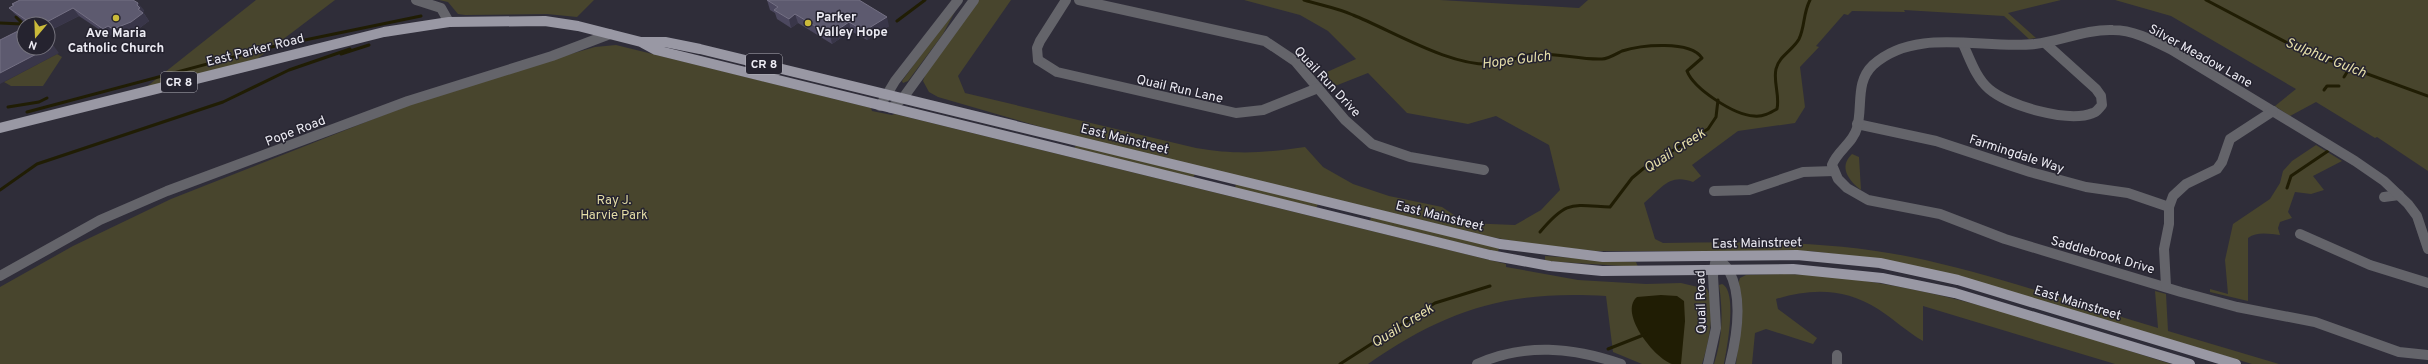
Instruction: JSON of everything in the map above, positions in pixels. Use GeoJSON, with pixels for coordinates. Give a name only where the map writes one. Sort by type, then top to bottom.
{"type":"FeatureCollection","features":[{"type":"Feature","properties":{"kind":"main road","name":"East Mainstreet"},"geometry":{"type":"LineString","coordinates":[[449,22],[497,20],[539,21],[570,25],[641,42],[656,50],[1490,255],[1543,265],[1596,270],[1827,271],[1918,284],[1976,299],[2190,364]]}},
{"type":"Feature","properties":{"kind":"main road","name":"East Parker Road"},"geometry":{"type":"LineString","coordinates":[[0,128],[349,39],[449,22]]}},
{"type":"Feature","properties":{"kind":"main road","name":"East Mainstreet"},"geometry":{"type":"LineString","coordinates":[[641,42],[665,42],[700,49],[1500,244],[1545,251],[1603,257],[1812,256],[1904,268],[1980,287],[2236,364]]}},
{"type":"Feature","properties":{"kind":"street"},"geometry":{"type":"LineString","coordinates":[[416,0],[445,10],[449,22]]}},
{"type":"Feature","properties":{"kind":"street"},"geometry":{"type":"LineString","coordinates":[[880,106],[886,94],[958,0]]}},
{"type":"Feature","properties":{"kind":"street"},"geometry":{"type":"LineString","coordinates":[[891,108],[903,98],[974,0]]}},
{"type":"Feature","properties":{"kind":"street","name":"Quail Run Lane"},"geometry":{"type":"LineString","coordinates":[[1066,0],[1040,41],[1033,62],[1057,72],[1236,113],[1263,110],[1318,88]]}},
{"type":"Feature","properties":{"kind":"street","name":"Quail Run Drive"},"geometry":{"type":"LineString","coordinates":[[1079,0],[1265,41],[1287,54],[1361,135],[1377,147],[1399,154],[1484,170]]}},
{"type":"Feature","properties":{"kind":"street","name":"Silver Meadow Lane"},"geometry":{"type":"LineString","coordinates":[[1857,124],[1861,84],[1875,63],[1907,47],[1932,43],[2013,46],[2045,42],[2091,32],[2112,30],[2137,34],[2168,54],[2273,112],[2353,161],[2399,195],[2419,218],[2428,249]]}},
{"type":"Feature","properties":{"kind":"street","name":"Pope Road"},"geometry":{"type":"LineString","coordinates":[[0,276],[100,220],[160,194],[408,101],[552,56],[610,34]]}},
{"type":"Feature","properties":{"kind":"street"},"geometry":{"type":"LineString","coordinates":[[1963,44],[1985,84],[2000,96],[2015,103],[2068,116],[2082,117],[2096,113],[2102,105],[2099,92],[2045,42]]}},
{"type":"Feature","properties":{"kind":"street"},"geometry":{"type":"LineString","coordinates":[[2166,286],[2164,249],[2169,224],[2169,207],[2173,196],[2181,188],[2210,174],[2220,166],[2230,140],[2273,112]]}},
{"type":"Feature","properties":{"kind":"street"},"geometry":{"type":"LineString","coordinates":[[1714,191],[1748,190],[1803,172],[1834,171],[1833,165],[1835,156],[1850,141],[1857,124]]}},
{"type":"Feature","properties":{"kind":"street","name":"Farmingdale Way"},"geometry":{"type":"LineString","coordinates":[[1857,124],[1941,142],[2036,174],[2086,187],[2128,193],[2169,207]]}},
{"type":"Feature","properties":{"kind":"street","name":"Saddlebrook Drive"},"geometry":{"type":"LineString","coordinates":[[1834,171],[1849,189],[1868,200],[1941,214],[2007,240],[2239,307],[2285,314],[2325,325],[2403,353],[2428,355]]}},
{"type":"Feature","properties":{"kind":"street"},"geometry":{"type":"LineString","coordinates":[[2384,197],[2399,195]]}},
{"type":"Feature","properties":{"kind":"street"},"geometry":{"type":"LineString","coordinates":[[2300,234],[2364,263],[2428,283]]}},
{"type":"Feature","properties":{"kind":"street","name":"Quail Road"},"geometry":{"type":"LineString","coordinates":[[1708,364],[1714,342],[1716,307],[1711,271],[1716,257],[1728,271],[1736,309],[1735,338],[1730,364]]}},
{"type":"Feature","properties":{"kind":"street"},"geometry":{"type":"LineString","coordinates":[[1480,363],[1515,352],[1556,349],[1590,354],[1621,364]]}},
{"type":"Feature","properties":{"kind":"green space"},"geometry":{"type":"Polygon","coordinates":[[[256,0],[335,0],[257,59],[145,88],[256,0]]]}},
{"type":"Feature","properties":{"kind":"green space"},"geometry":{"type":"Polygon","coordinates":[[[439,0],[594,0],[577,17],[547,14],[465,15],[458,14],[448,2],[439,0]]]}},
{"type":"Feature","properties":{"kind":"green space"},"geometry":{"type":"Polygon","coordinates":[[[961,0],[943,34],[908,81],[903,83],[902,81],[961,0]]]}},
{"type":"Feature","properties":{"kind":"green space"},"geometry":{"type":"Polygon","coordinates":[[[978,0],[1011,0],[958,76],[965,93],[1196,148],[1225,152],[1250,152],[1276,151],[1305,147],[1323,167],[1353,184],[1389,196],[1442,207],[1466,223],[1515,225],[1541,210],[1560,190],[1549,145],[1496,116],[1468,124],[1407,113],[1368,73],[1330,88],[1318,76],[1356,59],[1328,31],[1300,15],[1244,0],[1440,0],[1579,8],[1588,0],[2061,0],[2008,13],[2036,38],[2029,39],[2004,16],[1904,10],[1905,12],[1852,11],[1848,15],[1844,14],[1816,46],[1819,47],[1800,67],[1805,107],[1795,123],[1738,131],[1692,165],[1701,176],[1693,182],[1678,179],[1661,187],[1644,203],[1655,239],[1663,243],[1787,243],[1880,251],[1973,272],[2158,328],[2155,291],[2166,294],[2168,331],[2279,364],[2252,364],[1954,275],[1892,261],[1810,251],[1595,251],[1531,244],[1491,237],[1069,135],[938,97],[929,92],[923,81],[927,70],[978,0]]]}},
{"type":"Feature","properties":{"kind":"green space"},"geometry":{"type":"Polygon","coordinates":[[[2115,0],[2428,0],[2428,171],[2377,137],[2375,138],[2316,102],[2290,116],[2275,106],[2296,89],[2171,16],[2115,0]]]}},
{"type":"Feature","properties":{"kind":"green space","name":"Ray J. Harvie Park"},"geometry":{"type":"Polygon","coordinates":[[[616,45],[871,108],[872,111],[892,115],[895,114],[1506,264],[1506,267],[1578,280],[1646,284],[1681,283],[1702,288],[1705,286],[1709,293],[1711,302],[1711,324],[1702,364],[1642,364],[1613,352],[1606,296],[1571,295],[1539,296],[1509,300],[1480,307],[1425,329],[1368,364],[0,364],[0,287],[73,246],[171,199],[414,103],[508,72],[595,47],[616,45]]]}},
{"type":"Feature","properties":{"kind":"green space"},"geometry":{"type":"Polygon","coordinates":[[[56,55],[62,57],[43,86],[11,86],[4,82],[53,56],[56,56],[56,55]]]}},
{"type":"Feature","properties":{"kind":"green space"},"geometry":{"type":"Polygon","coordinates":[[[1076,145],[1195,174],[1193,178],[1074,149],[1076,145]]]}},
{"type":"Feature","properties":{"kind":"green space"},"geometry":{"type":"Polygon","coordinates":[[[2316,145],[2342,161],[2313,176],[2324,190],[2311,194],[2295,192],[2288,212],[2292,218],[2280,222],[2278,228],[2280,235],[2255,234],[2248,238],[2248,301],[2210,292],[2210,289],[2228,294],[2225,260],[2233,224],[2270,199],[2280,183],[2283,171],[2292,161],[2316,145]]]}},
{"type":"Feature","properties":{"kind":"green space"},"geometry":{"type":"Polygon","coordinates":[[[1852,154],[1859,157],[1861,190],[1847,174],[1846,164],[1852,154]]]}},
{"type":"Feature","properties":{"kind":"green space"},"geometry":{"type":"Polygon","coordinates":[[[1236,184],[1318,204],[1316,208],[1235,188],[1236,184]]]}},
{"type":"Feature","properties":{"kind":"green space"},"geometry":{"type":"Polygon","coordinates":[[[1371,217],[1499,248],[1498,252],[1370,221],[1371,217]]]}},
{"type":"Feature","properties":{"kind":"green space"},"geometry":{"type":"Polygon","coordinates":[[[1545,256],[1636,262],[1638,267],[1545,261],[1545,256]]]}},
{"type":"Feature","properties":{"kind":"green space"},"geometry":{"type":"Polygon","coordinates":[[[1784,274],[1834,277],[1883,284],[1932,294],[2028,319],[2171,364],[2115,364],[1923,306],[1923,341],[1866,302],[1841,294],[1815,292],[1789,295],[1776,299],[1778,309],[1817,338],[1813,344],[1766,329],[1755,333],[1752,364],[1736,364],[1741,321],[1738,284],[1740,278],[1746,275],[1784,274]]]}},
{"type":"Feature","properties":{"kind":"green space"},"geometry":{"type":"Polygon","coordinates":[[[1722,284],[1727,289],[1729,297],[1729,334],[1724,364],[1714,364],[1721,334],[1722,315],[1719,285],[1722,284]]]}},
{"type":"Feature","properties":{"kind":"shaded area"},"geometry":{"type":"Polygon","coordinates":[[[1661,295],[1677,296],[1684,301],[1685,321],[1681,364],[1672,364],[1665,360],[1648,345],[1635,324],[1632,314],[1632,304],[1637,297],[1661,295]]]}},
{"type":"Feature","properties":{"kind":"building"},"geometry":{"type":"Polygon","coordinates":[[[20,0],[133,0],[138,3],[137,5],[140,8],[138,9],[143,13],[131,22],[113,29],[108,26],[103,29],[73,8],[56,17],[20,16],[9,8],[14,5],[12,4],[20,0]]]}},
{"type":"Feature","properties":{"kind":"building","name":"Parker Valley Hope"},"geometry":{"type":"Polygon","coordinates":[[[767,0],[859,0],[887,17],[864,31],[849,22],[830,35],[795,14],[789,19],[774,10],[778,7],[767,0]]]}},
{"type":"Feature","properties":{"kind":"building"},"geometry":{"type":"Polygon","coordinates":[[[16,32],[16,56],[33,56],[0,73],[0,40],[16,32]]]}},
{"type":"Feature","properties":{"kind":"waterway"},"geometry":{"type":"LineString","coordinates":[[897,21],[925,0]]}},
{"type":"Feature","properties":{"kind":"waterway","name":"Hope Gulch"},"geometry":{"type":"LineString","coordinates":[[1304,0],[1335,8],[1423,47],[1460,60],[1478,64],[1495,64],[1531,54],[1553,54],[1604,59],[1622,51],[1641,47],[1676,46],[1687,48],[1696,52],[1702,58],[1687,71],[1691,78],[1706,93],[1718,101]]}},
{"type":"Feature","properties":{"kind":"waterway","name":"Hope Gulch"},"geometry":{"type":"LineString","coordinates":[[1718,101],[1746,115],[1760,116],[1777,109],[1778,99],[1775,79],[1776,69],[1780,60],[1799,39],[1810,0]]}},
{"type":"Feature","properties":{"kind":"waterway","name":"Sulphur Gulch"},"geometry":{"type":"LineString","coordinates":[[2206,0],[2299,49],[2428,96]]}},
{"type":"Feature","properties":{"kind":"waterway"},"geometry":{"type":"LineString","coordinates":[[27,112],[271,47],[421,16]]}},
{"type":"Feature","properties":{"kind":"waterway"},"geometry":{"type":"LineString","coordinates":[[0,23],[16,24]]}},
{"type":"Feature","properties":{"kind":"waterway"},"geometry":{"type":"LineString","coordinates":[[341,54],[369,45]]}},
{"type":"Feature","properties":{"kind":"waterway"},"geometry":{"type":"LineString","coordinates":[[0,190],[37,164],[223,102],[289,70],[350,49]]}},
{"type":"Feature","properties":{"kind":"waterway"},"geometry":{"type":"LineString","coordinates":[[2344,77],[2349,69]]}},
{"type":"Feature","properties":{"kind":"waterway"},"geometry":{"type":"LineString","coordinates":[[2324,90],[2327,86],[2339,86]]}},
{"type":"Feature","properties":{"kind":"waterway"},"geometry":{"type":"LineString","coordinates":[[8,107],[39,102],[47,98]]}},
{"type":"Feature","properties":{"kind":"waterway","name":"Quail Creek"},"geometry":{"type":"LineString","coordinates":[[1540,232],[1557,214],[1570,207],[1610,207],[1632,178],[1644,168],[1708,129],[1716,117],[1718,101]]}},
{"type":"Feature","properties":{"kind":"waterway"},"geometry":{"type":"LineString","coordinates":[[2287,188],[2291,176],[2328,151]]}},
{"type":"Feature","properties":{"kind":"waterway","name":"Quail Creek"},"geometry":{"type":"LineString","coordinates":[[1340,364],[1435,303],[1490,286]]}},
{"type":"Feature","properties":{"kind":"waterway"},"geometry":{"type":"LineString","coordinates":[[1608,349],[1646,334]]}},
{"type":"Feature","properties":{"kind":"place","name":"Ave Maria Catholic Church"},"geometry":{"type":"Point","coordinates":[116,18]}},
{"type":"Feature","properties":{"kind":"place","name":"Parker Valley Hope"},"geometry":{"type":"Point","coordinates":[808,23]}}]}
